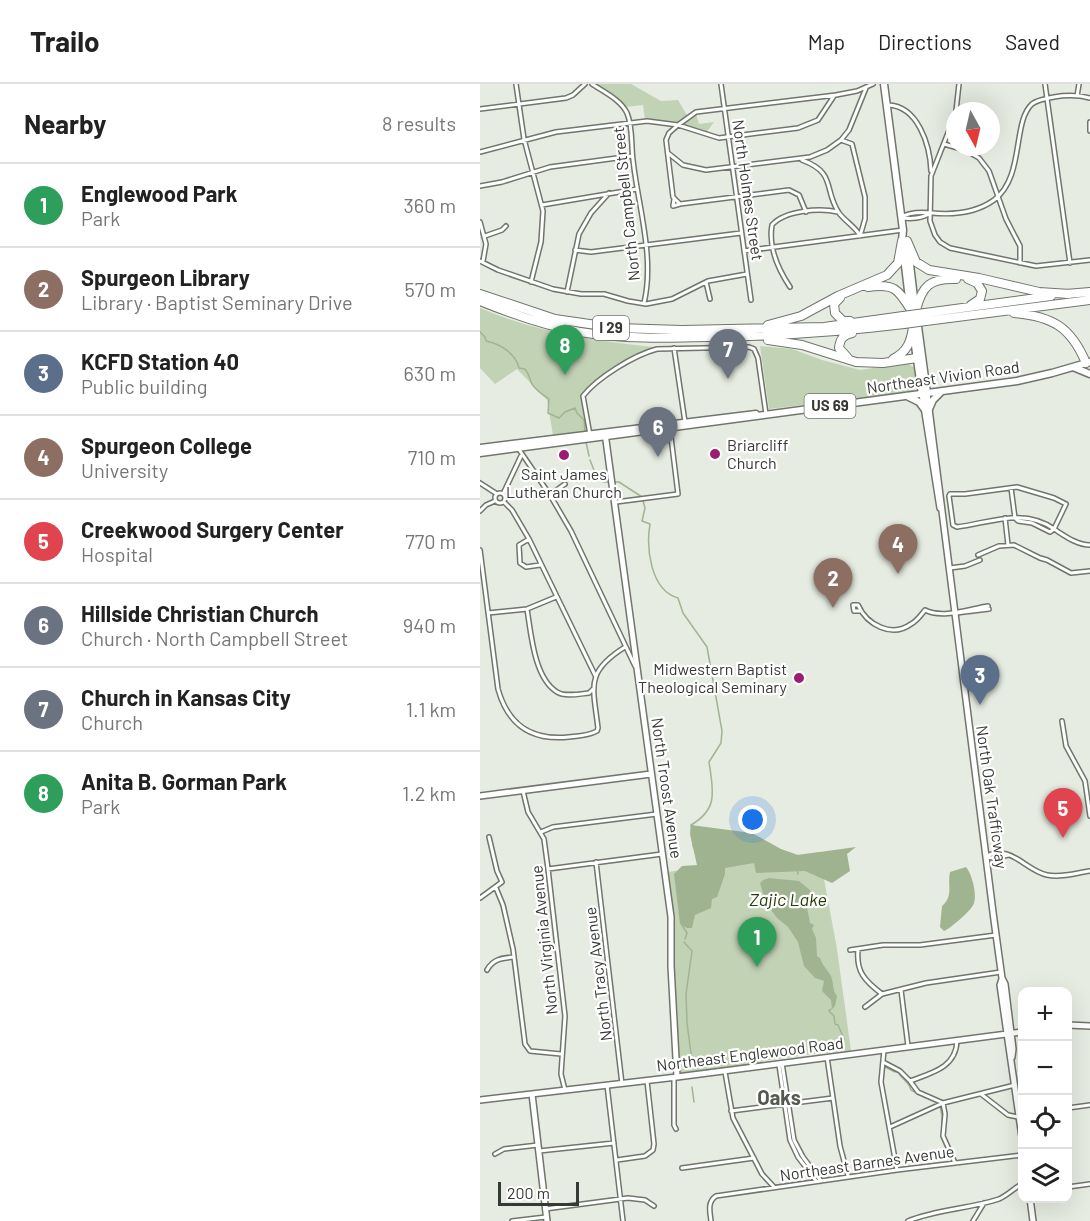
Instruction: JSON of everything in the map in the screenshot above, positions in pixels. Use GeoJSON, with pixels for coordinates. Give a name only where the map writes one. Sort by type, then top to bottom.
{"type":"FeatureCollection","features":[{"type":"Feature","properties":{"kind":"highway"},"geometry":{"type":"LineString","coordinates":[[904,241],[916,262],[929,270],[979,278],[1030,291],[1070,294]]}},
{"type":"Feature","properties":{"kind":"highway"},"geometry":{"type":"LineString","coordinates":[[747,329],[792,320],[822,307],[838,296],[887,275],[898,263],[904,241]]}},
{"type":"Feature","properties":{"kind":"highway"},"geometry":{"type":"LineString","coordinates":[[873,321],[843,321],[835,313],[834,304],[839,298],[851,293],[884,286],[900,293],[913,310],[924,289],[937,280],[952,278],[973,280],[982,291],[980,299],[963,308]]}},
{"type":"Feature","properties":{"kind":"highway","name":"I 29"},"geometry":{"type":"LineString","coordinates":[[925,317],[963,308],[1090,292]]}},
{"type":"Feature","properties":{"kind":"highway","name":"I 29"},"geometry":{"type":"LineString","coordinates":[[480,294],[532,312],[591,326],[650,330],[824,327],[903,320]]}},
{"type":"Feature","properties":{"kind":"highway","name":"I 29"},"geometry":{"type":"LineString","coordinates":[[480,301],[533,321],[580,332],[621,337],[739,337],[835,333],[925,317],[1090,300]]}},
{"type":"Feature","properties":{"kind":"highway"},"geometry":{"type":"LineString","coordinates":[[997,311],[1035,315],[1054,322],[1073,337],[1088,362]]}},
{"type":"Feature","properties":{"kind":"highway"},"geometry":{"type":"LineString","coordinates":[[867,328],[843,337],[839,348],[842,353],[852,359],[878,361],[894,358],[906,348],[912,338],[913,327]]}},
{"type":"Feature","properties":{"kind":"highway"},"geometry":{"type":"LineString","coordinates":[[739,337],[792,343],[856,362],[883,363],[917,358]]}},
{"type":"Feature","properties":{"kind":"main road","name":"North Oak Trafficway"},"geometry":{"type":"LineString","coordinates":[[884,84],[996,935],[1005,984],[1009,1035],[1018,1097]]}},
{"type":"Feature","properties":{"kind":"main road","name":"North Oak Trafficway"},"geometry":{"type":"LineString","coordinates":[[913,310],[914,338],[923,378]]}},
{"type":"Feature","properties":{"kind":"main road"},"geometry":{"type":"LineString","coordinates":[[914,338],[918,344],[925,393]]}},
{"type":"Feature","properties":{"kind":"main road"},"geometry":{"type":"LineString","coordinates":[[1088,362],[1090,374]]}},
{"type":"Feature","properties":{"kind":"main road","name":"Northeast Vivion Road"},"geometry":{"type":"LineString","coordinates":[[480,450],[748,418],[1017,381],[1088,362]]}},
{"type":"Feature","properties":{"kind":"main road"},"geometry":{"type":"LineString","coordinates":[[1072,367],[1090,374]]}},
{"type":"Feature","properties":{"kind":"main road"},"geometry":{"type":"LineString","coordinates":[[923,378],[930,385],[942,391],[927,409],[906,396],[913,393],[923,378]]}},
{"type":"Feature","properties":{"kind":"main road","name":"Northeast Vivion Road"},"geometry":{"type":"LineString","coordinates":[[669,426],[750,413],[766,414]]}},
{"type":"Feature","properties":{"kind":"main road","name":"North Troost Avenue"},"geometry":{"type":"LineString","coordinates":[[605,434],[672,927],[671,975],[675,1077]]}},
{"type":"Feature","properties":{"kind":"main road"},"geometry":{"type":"LineString","coordinates":[[480,796],[651,774]]}},
{"type":"Feature","properties":{"kind":"main road"},"geometry":{"type":"LineString","coordinates":[[1072,1025],[1090,1026]]}},
{"type":"Feature","properties":{"kind":"main road","name":"Northeast Englewood Road"},"geometry":{"type":"LineString","coordinates":[[480,1100],[1018,1033]]}},
{"type":"Feature","properties":{"kind":"main road"},"geometry":{"type":"LineString","coordinates":[[532,1094],[546,1219]]}},
{"type":"Feature","properties":{"kind":"main road"},"geometry":{"type":"LineString","coordinates":[[1031,1203],[1033,1221]]}},
{"type":"Feature","properties":{"kind":"street"},"geometry":{"type":"LineString","coordinates":[[516,84],[524,139],[542,204],[541,242],[531,282]]}},
{"type":"Feature","properties":{"kind":"street"},"geometry":{"type":"LineString","coordinates":[[480,109],[566,98],[585,84]]}},
{"type":"Feature","properties":{"kind":"street","name":"North Campbell Street"},"geometry":{"type":"LineString","coordinates":[[592,84],[621,104],[630,123],[632,156],[645,246],[647,289],[644,304]]}},
{"type":"Feature","properties":{"kind":"street","name":"North Holmes Street"},"geometry":{"type":"LineString","coordinates":[[721,84],[751,300]]}},
{"type":"Feature","properties":{"kind":"street"},"geometry":{"type":"LineString","coordinates":[[806,212],[798,194],[789,190],[676,202],[668,164],[668,136],[678,125],[696,112],[836,95],[857,91],[873,84]]}},
{"type":"Feature","properties":{"kind":"street"},"geometry":{"type":"LineString","coordinates":[[957,102],[959,84]]}},
{"type":"Feature","properties":{"kind":"street"},"geometry":{"type":"LineString","coordinates":[[1045,84],[1070,263]]}},
{"type":"Feature","properties":{"kind":"street"},"geometry":{"type":"LineString","coordinates":[[1077,96],[1079,84]]}},
{"type":"Feature","properties":{"kind":"street"},"geometry":{"type":"LineString","coordinates":[[667,153],[690,167],[699,169],[797,159],[820,153],[841,140],[849,130],[866,88]]}},
{"type":"Feature","properties":{"kind":"street"},"geometry":{"type":"LineString","coordinates":[[857,91],[862,97]]}},
{"type":"Feature","properties":{"kind":"street"},"geometry":{"type":"LineString","coordinates":[[480,153],[556,132],[630,123],[650,122],[678,125],[714,137],[807,126],[822,117],[829,101],[836,95]]}},
{"type":"Feature","properties":{"kind":"street"},"geometry":{"type":"LineString","coordinates":[[826,96],[829,101]]}},
{"type":"Feature","properties":{"kind":"street"},"geometry":{"type":"LineString","coordinates":[[901,217],[906,219],[930,213],[964,213],[984,206],[998,196],[1014,166],[1026,113],[1032,104],[1047,98],[1077,96],[1090,98]]}},
{"type":"Feature","properties":{"kind":"street"},"geometry":{"type":"LineString","coordinates":[[886,105],[901,106],[915,121],[925,139],[933,164]]}},
{"type":"Feature","properties":{"kind":"street"},"geometry":{"type":"LineString","coordinates":[[1090,122],[1090,131]]}},
{"type":"Feature","properties":{"kind":"street"},"geometry":{"type":"LineString","coordinates":[[849,130],[865,197],[865,219],[859,229],[860,236]]}},
{"type":"Feature","properties":{"kind":"street"},"geometry":{"type":"LineString","coordinates":[[946,139],[933,164],[932,173],[930,213],[935,235],[940,242],[950,248],[1040,266],[1090,260]]}},
{"type":"Feature","properties":{"kind":"street"},"geometry":{"type":"LineString","coordinates":[[841,140],[852,144]]}},
{"type":"Feature","properties":{"kind":"street"},"geometry":{"type":"LineString","coordinates":[[944,144],[965,150],[980,159],[989,171],[1008,225],[1020,246],[1020,263]]}},
{"type":"Feature","properties":{"kind":"street"},"geometry":{"type":"LineString","coordinates":[[817,167],[816,158],[820,153]]}},
{"type":"Feature","properties":{"kind":"street"},"geometry":{"type":"LineString","coordinates":[[480,186],[511,180],[550,167],[632,156]]}},
{"type":"Feature","properties":{"kind":"street"},"geometry":{"type":"LineString","coordinates":[[797,159],[817,167],[829,182],[838,212]]}},
{"type":"Feature","properties":{"kind":"street"},"geometry":{"type":"LineString","coordinates":[[668,164],[677,160]]}},
{"type":"Feature","properties":{"kind":"street"},"geometry":{"type":"LineString","coordinates":[[542,204],[637,189]]}},
{"type":"Feature","properties":{"kind":"street"},"geometry":{"type":"LineString","coordinates":[[567,292],[574,250],[582,228],[597,205],[609,194]]}},
{"type":"Feature","properties":{"kind":"street"},"geometry":{"type":"LineString","coordinates":[[593,195],[597,200],[597,205]]}},
{"type":"Feature","properties":{"kind":"street"},"geometry":{"type":"LineString","coordinates":[[797,214],[802,202]]}},
{"type":"Feature","properties":{"kind":"street"},"geometry":{"type":"LineString","coordinates":[[829,210],[835,204]]}},
{"type":"Feature","properties":{"kind":"street"},"geometry":{"type":"LineString","coordinates":[[790,287],[778,268],[773,247],[772,225],[780,218],[829,210],[838,212],[859,229]]}},
{"type":"Feature","properties":{"kind":"street"},"geometry":{"type":"LineString","coordinates":[[480,222],[486,250],[481,261],[531,282],[567,292],[604,294],[644,304],[672,299],[706,282],[747,274]]}},
{"type":"Feature","properties":{"kind":"street"},"geometry":{"type":"LineString","coordinates":[[484,236],[502,230],[506,226]]}},
{"type":"Feature","properties":{"kind":"street"},"geometry":{"type":"LineString","coordinates":[[744,251],[903,230]]}},
{"type":"Feature","properties":{"kind":"street"},"geometry":{"type":"LineString","coordinates":[[574,250],[591,252],[741,234]]}},
{"type":"Feature","properties":{"kind":"street"},"geometry":{"type":"LineString","coordinates":[[706,282],[710,299]]}},
{"type":"Feature","properties":{"kind":"street"},"geometry":{"type":"LineString","coordinates":[[590,436],[583,396],[590,387],[644,353],[657,349],[749,347],[755,350],[766,414]]}},
{"type":"Feature","properties":{"kind":"street"},"geometry":{"type":"LineString","coordinates":[[675,348],[685,422]]}},
{"type":"Feature","properties":{"kind":"street"},"geometry":{"type":"LineString","coordinates":[[616,502],[678,494],[669,426]]}},
{"type":"Feature","properties":{"kind":"street"},"geometry":{"type":"LineString","coordinates":[[517,446],[521,456],[550,495],[579,547],[638,670]]}},
{"type":"Feature","properties":{"kind":"street"},"geometry":{"type":"LineString","coordinates":[[480,550],[498,689],[503,705],[514,721],[536,735],[549,738],[595,733],[598,728],[595,675],[529,539],[512,510],[504,502],[502,494],[521,456]]}},
{"type":"Feature","properties":{"kind":"street"},"geometry":{"type":"LineString","coordinates":[[480,483],[496,494],[502,494]]}},
{"type":"Feature","properties":{"kind":"street"},"geometry":{"type":"LineString","coordinates":[[550,495],[565,484]]}},
{"type":"Feature","properties":{"kind":"street"},"geometry":{"type":"LineString","coordinates":[[1054,529],[1066,504],[1054,498],[1017,487],[948,496],[953,525],[957,527],[984,524],[1005,518],[1027,518],[1086,546],[1090,545]]}},
{"type":"Feature","properties":{"kind":"street"},"geometry":{"type":"LineString","coordinates":[[1011,488],[1015,518]]}},
{"type":"Feature","properties":{"kind":"street"},"geometry":{"type":"LineString","coordinates":[[495,501],[496,494]]}},
{"type":"Feature","properties":{"kind":"street"},"geometry":{"type":"LineString","coordinates":[[480,512],[486,505],[495,501],[504,502]]}},
{"type":"Feature","properties":{"kind":"street"},"geometry":{"type":"LineString","coordinates":[[942,513],[950,511]]}},
{"type":"Feature","properties":{"kind":"street"},"geometry":{"type":"LineString","coordinates":[[1005,518],[1008,545]]}},
{"type":"Feature","properties":{"kind":"street"},"geometry":{"type":"LineString","coordinates":[[529,539],[519,545],[520,563],[526,567],[541,565]]}},
{"type":"Feature","properties":{"kind":"street"},"geometry":{"type":"LineString","coordinates":[[978,555],[999,546],[1014,545],[1071,573],[1090,571]]}},
{"type":"Feature","properties":{"kind":"street"},"geometry":{"type":"LineString","coordinates":[[948,568],[965,567],[980,560]]}},
{"type":"Feature","properties":{"kind":"street"},"geometry":{"type":"LineString","coordinates":[[488,613],[527,609],[556,597]]}},
{"type":"Feature","properties":{"kind":"street"},"geometry":{"type":"LineString","coordinates":[[861,611],[874,625],[892,629],[912,624],[925,610],[936,614],[988,608]]}},
{"type":"Feature","properties":{"kind":"street"},"geometry":{"type":"LineString","coordinates":[[527,609],[533,647],[539,668],[548,683],[557,693],[567,695],[589,693],[594,687]]}},
{"type":"Feature","properties":{"kind":"street"},"geometry":{"type":"LineString","coordinates":[[595,675],[605,662],[625,647]]}},
{"type":"Feature","properties":{"kind":"street"},"geometry":{"type":"LineString","coordinates":[[1062,721],[1066,746],[1085,781],[1090,816]]}},
{"type":"Feature","properties":{"kind":"street","name":"North Virginia Avenue"},"geometry":{"type":"LineString","coordinates":[[523,791],[528,812],[544,839],[565,1017],[565,1040],[561,1054],[565,1090]]}},
{"type":"Feature","properties":{"kind":"street"},"geometry":{"type":"LineString","coordinates":[[540,832],[553,827],[657,814]]}},
{"type":"Feature","properties":{"kind":"street"},"geometry":{"type":"LineString","coordinates":[[480,898],[502,882],[489,837]]}},
{"type":"Feature","properties":{"kind":"street"},"geometry":{"type":"LineString","coordinates":[[986,856],[993,853],[1005,853],[1051,876],[1090,872]]}},
{"type":"Feature","properties":{"kind":"street"},"geometry":{"type":"LineString","coordinates":[[548,868],[662,854]]}},
{"type":"Feature","properties":{"kind":"street","name":"North Tracy Avenue"},"geometry":{"type":"LineString","coordinates":[[596,862],[622,1084]]}},
{"type":"Feature","properties":{"kind":"street"},"geometry":{"type":"LineString","coordinates":[[496,888],[506,919],[514,957],[525,1044],[528,1050],[561,1054]]}},
{"type":"Feature","properties":{"kind":"street"},"geometry":{"type":"LineString","coordinates":[[850,950],[883,945],[920,945],[996,935]]}},
{"type":"Feature","properties":{"kind":"street"},"geometry":{"type":"LineString","coordinates":[[858,950],[862,976],[882,994]]}},
{"type":"Feature","properties":{"kind":"street"},"geometry":{"type":"LineString","coordinates":[[487,970],[490,963],[496,960],[514,957]]}},
{"type":"Feature","properties":{"kind":"street"},"geometry":{"type":"LineString","coordinates":[[865,1007],[882,994],[926,983],[1002,975]]}},
{"type":"Feature","properties":{"kind":"street"},"geometry":{"type":"LineString","coordinates":[[901,990],[908,1046]]}},
{"type":"Feature","properties":{"kind":"street"},"geometry":{"type":"LineString","coordinates":[[910,1081],[945,1066],[955,1055],[956,1040]]}},
{"type":"Feature","properties":{"kind":"street"},"geometry":{"type":"LineString","coordinates":[[884,1050],[881,1082],[897,1170]]}},
{"type":"Feature","properties":{"kind":"street"},"geometry":{"type":"LineString","coordinates":[[827,1057],[840,1146],[848,1177]]}},
{"type":"Feature","properties":{"kind":"street"},"geometry":{"type":"LineString","coordinates":[[883,1062],[897,1069],[918,1092],[943,1102]]}},
{"type":"Feature","properties":{"kind":"street"},"geometry":{"type":"LineString","coordinates":[[780,1063],[793,1134],[797,1146],[819,1181]]}},
{"type":"Feature","properties":{"kind":"street"},"geometry":{"type":"LineString","coordinates":[[724,1070],[731,1111],[739,1132],[762,1174],[774,1187]]}},
{"type":"Feature","properties":{"kind":"street"},"geometry":{"type":"LineString","coordinates":[[675,1077],[674,1125],[676,1129]]}},
{"type":"Feature","properties":{"kind":"street"},"geometry":{"type":"LineString","coordinates":[[616,1160],[645,1156],[653,1150],[647,1081]]}},
{"type":"Feature","properties":{"kind":"street"},"geometry":{"type":"LineString","coordinates":[[607,1085],[623,1221]]}},
{"type":"Feature","properties":{"kind":"street"},"geometry":{"type":"LineString","coordinates":[[890,1127],[943,1102],[1016,1085]]}},
{"type":"Feature","properties":{"kind":"street"},"geometry":{"type":"LineString","coordinates":[[980,1094],[1008,1115],[1018,1115]]}},
{"type":"Feature","properties":{"kind":"street"},"geometry":{"type":"LineString","coordinates":[[731,1111],[833,1098]]}},
{"type":"Feature","properties":{"kind":"street"},"geometry":{"type":"LineString","coordinates":[[943,1102],[945,1114],[943,1136],[955,1163]]}},
{"type":"Feature","properties":{"kind":"street"},"geometry":{"type":"LineString","coordinates":[[1072,1107],[1090,1105]]}},
{"type":"Feature","properties":{"kind":"street"},"geometry":{"type":"LineString","coordinates":[[495,1154],[504,1149],[614,1143]]}},
{"type":"Feature","properties":{"kind":"street","name":"Northeast Barnes Avenue"},"geometry":{"type":"LineString","coordinates":[[711,1221],[710,1204],[716,1196],[1018,1156]]}},
{"type":"Feature","properties":{"kind":"street"},"geometry":{"type":"LineString","coordinates":[[682,1168],[754,1158]]}},
{"type":"Feature","properties":{"kind":"street"},"geometry":{"type":"LineString","coordinates":[[1072,1186],[1090,1184]]}},
{"type":"Feature","properties":{"kind":"street"},"geometry":{"type":"LineString","coordinates":[[908,1221],[934,1212],[1001,1198],[1018,1187]]}},
{"type":"Feature","properties":{"kind":"street"},"geometry":{"type":"LineString","coordinates":[[545,1209],[621,1199],[639,1199],[654,1206]]}},
{"type":"Feature","properties":{"kind":"street"},"geometry":{"type":"LineString","coordinates":[[973,1221],[984,1203]]}},
{"type":"Feature","properties":{"kind":"street"},"geometry":{"type":"LineString","coordinates":[[512,1221],[546,1219]]}},
{"type":"Feature","properties":{"kind":"shaded area"},"geometry":{"type":"Polygon","coordinates":[[[597,84],[631,84],[661,101],[678,100],[688,117],[696,114],[699,124],[714,122],[706,133],[672,122],[645,120],[643,105],[625,107],[597,84]]]}},
{"type":"Feature","properties":{"kind":"shaded area"},"geometry":{"type":"Polygon","coordinates":[[[480,308],[522,323],[566,334],[654,347],[599,379],[583,396],[587,431],[553,435],[547,400],[517,369],[495,384],[480,368],[480,308]]]}},
{"type":"Feature","properties":{"kind":"shaded area"},"geometry":{"type":"Polygon","coordinates":[[[760,346],[792,349],[860,370],[907,363],[915,368],[918,384],[913,392],[769,409],[760,346]]]}},
{"type":"Feature","properties":{"kind":"shaded area"},"geometry":{"type":"Polygon","coordinates":[[[691,825],[752,833],[781,849],[798,855],[856,847],[847,854],[850,871],[832,883],[805,871],[756,873],[754,863],[725,868],[717,897],[712,899],[711,908],[695,915],[692,928],[687,928],[680,924],[674,874],[682,866],[697,865],[690,834],[691,825]]]}},
{"type":"Feature","properties":{"kind":"shaded area"},"geometry":{"type":"Polygon","coordinates":[[[819,852],[837,949],[851,1051],[821,1053],[680,1073],[674,961],[675,932],[667,872],[819,852]]]}},
{"type":"Feature","properties":{"kind":"water"},"geometry":{"type":"Polygon","coordinates":[[[966,867],[973,884],[974,903],[970,910],[944,931],[940,927],[942,906],[949,894],[950,872],[966,867]]]}},
{"type":"Feature","properties":{"kind":"water","name":"Zajic Lake"},"geometry":{"type":"Polygon","coordinates":[[[769,878],[799,881],[811,891],[812,897],[809,899],[807,908],[810,923],[814,925],[812,929],[816,938],[817,956],[831,976],[837,996],[832,1009],[831,1000],[822,991],[824,981],[815,978],[804,966],[798,942],[766,903],[760,883],[769,878]]]}},
{"type":"Feature","properties":{"kind":"waterway"},"geometry":{"type":"LineString","coordinates":[[480,332],[486,341],[507,350],[515,358],[519,368],[525,369],[534,387],[549,399],[548,413],[559,418],[565,412],[575,408],[584,420],[585,432]]}},
{"type":"Feature","properties":{"kind":"waterway"},"geometry":{"type":"LineString","coordinates":[[586,442],[589,456]]}},
{"type":"Feature","properties":{"kind":"waterway"},"geometry":{"type":"LineString","coordinates":[[590,460],[596,475],[603,482],[609,482]]}},
{"type":"Feature","properties":{"kind":"waterway"},"geometry":{"type":"LineString","coordinates":[[614,482],[619,482],[642,497]]}},
{"type":"Feature","properties":{"kind":"waterway"},"geometry":{"type":"LineString","coordinates":[[643,501],[645,508],[642,521],[650,524],[650,555],[656,577],[661,586],[678,598],[683,613],[707,647],[722,731],[721,743],[709,762],[712,790],[710,805],[700,819],[691,825],[693,846],[704,862],[687,893],[686,918],[682,925],[687,933],[685,939]]}},
{"type":"Feature","properties":{"kind":"waterway"},"geometry":{"type":"LineString","coordinates":[[693,826],[754,853],[795,859],[798,874]]}},
{"type":"Feature","properties":{"kind":"waterway"},"geometry":{"type":"LineString","coordinates":[[684,942],[692,951],[686,994],[692,1061]]}},
{"type":"Feature","properties":{"kind":"waterway"},"geometry":{"type":"LineString","coordinates":[[831,1009],[829,1011],[834,1016],[835,1024],[838,1025],[844,1039]]}},
{"type":"Feature","properties":{"kind":"waterway"},"geometry":{"type":"LineString","coordinates":[[885,1067],[895,1072]]}},
{"type":"Feature","properties":{"kind":"waterway"},"geometry":{"type":"LineString","coordinates":[[899,1074],[911,1090],[927,1098]]}},
{"type":"Feature","properties":{"kind":"waterway"},"geometry":{"type":"LineString","coordinates":[[692,1087],[694,1102]]}},
{"type":"Feature","properties":{"kind":"waterway"},"geometry":{"type":"LineString","coordinates":[[940,1106],[942,1138],[949,1154]]}},
{"type":"Feature","properties":{"kind":"place","name":"Anita B. Gorman Park"},"geometry":{"type":"Point","coordinates":[565,375]}},
{"type":"Feature","properties":{"kind":"place","name":"Church in Kansas City"},"geometry":{"type":"Point","coordinates":[728,379]}},
{"type":"Feature","properties":{"kind":"place","name":"Briarcliff Church"},"geometry":{"type":"Point","coordinates":[715,454]}},
{"type":"Feature","properties":{"kind":"place","name":"Saint James Lutheran Church"},"geometry":{"type":"Point","coordinates":[564,455]}},
{"type":"Feature","properties":{"kind":"place","name":"Hillside Christian Church"},"geometry":{"type":"Point","coordinates":[658,457]}},
{"type":"Feature","properties":{"kind":"place","name":"Spurgeon College"},"geometry":{"type":"Point","coordinates":[898,574]}},
{"type":"Feature","properties":{"kind":"place","name":"Spurgeon Library"},"geometry":{"type":"Point","coordinates":[833,608]}},
{"type":"Feature","properties":{"kind":"place","name":"Midwestern Baptist Theological Seminary"},"geometry":{"type":"Point","coordinates":[799,678]}},
{"type":"Feature","properties":{"kind":"place","name":"KCFD Station 40"},"geometry":{"type":"Point","coordinates":[980,705]}},
{"type":"Feature","properties":{"kind":"place","name":"Creekwood Surgery Center"},"geometry":{"type":"Point","coordinates":[1063,838]}},
{"type":"Feature","properties":{"kind":"place","name":"Englewood Park"},"geometry":{"type":"Point","coordinates":[757,967]}},
{"type":"Feature","properties":{"kind":"district","name":"Oaks"},"geometry":{"type":"Point","coordinates":[779,1098]}}]}
